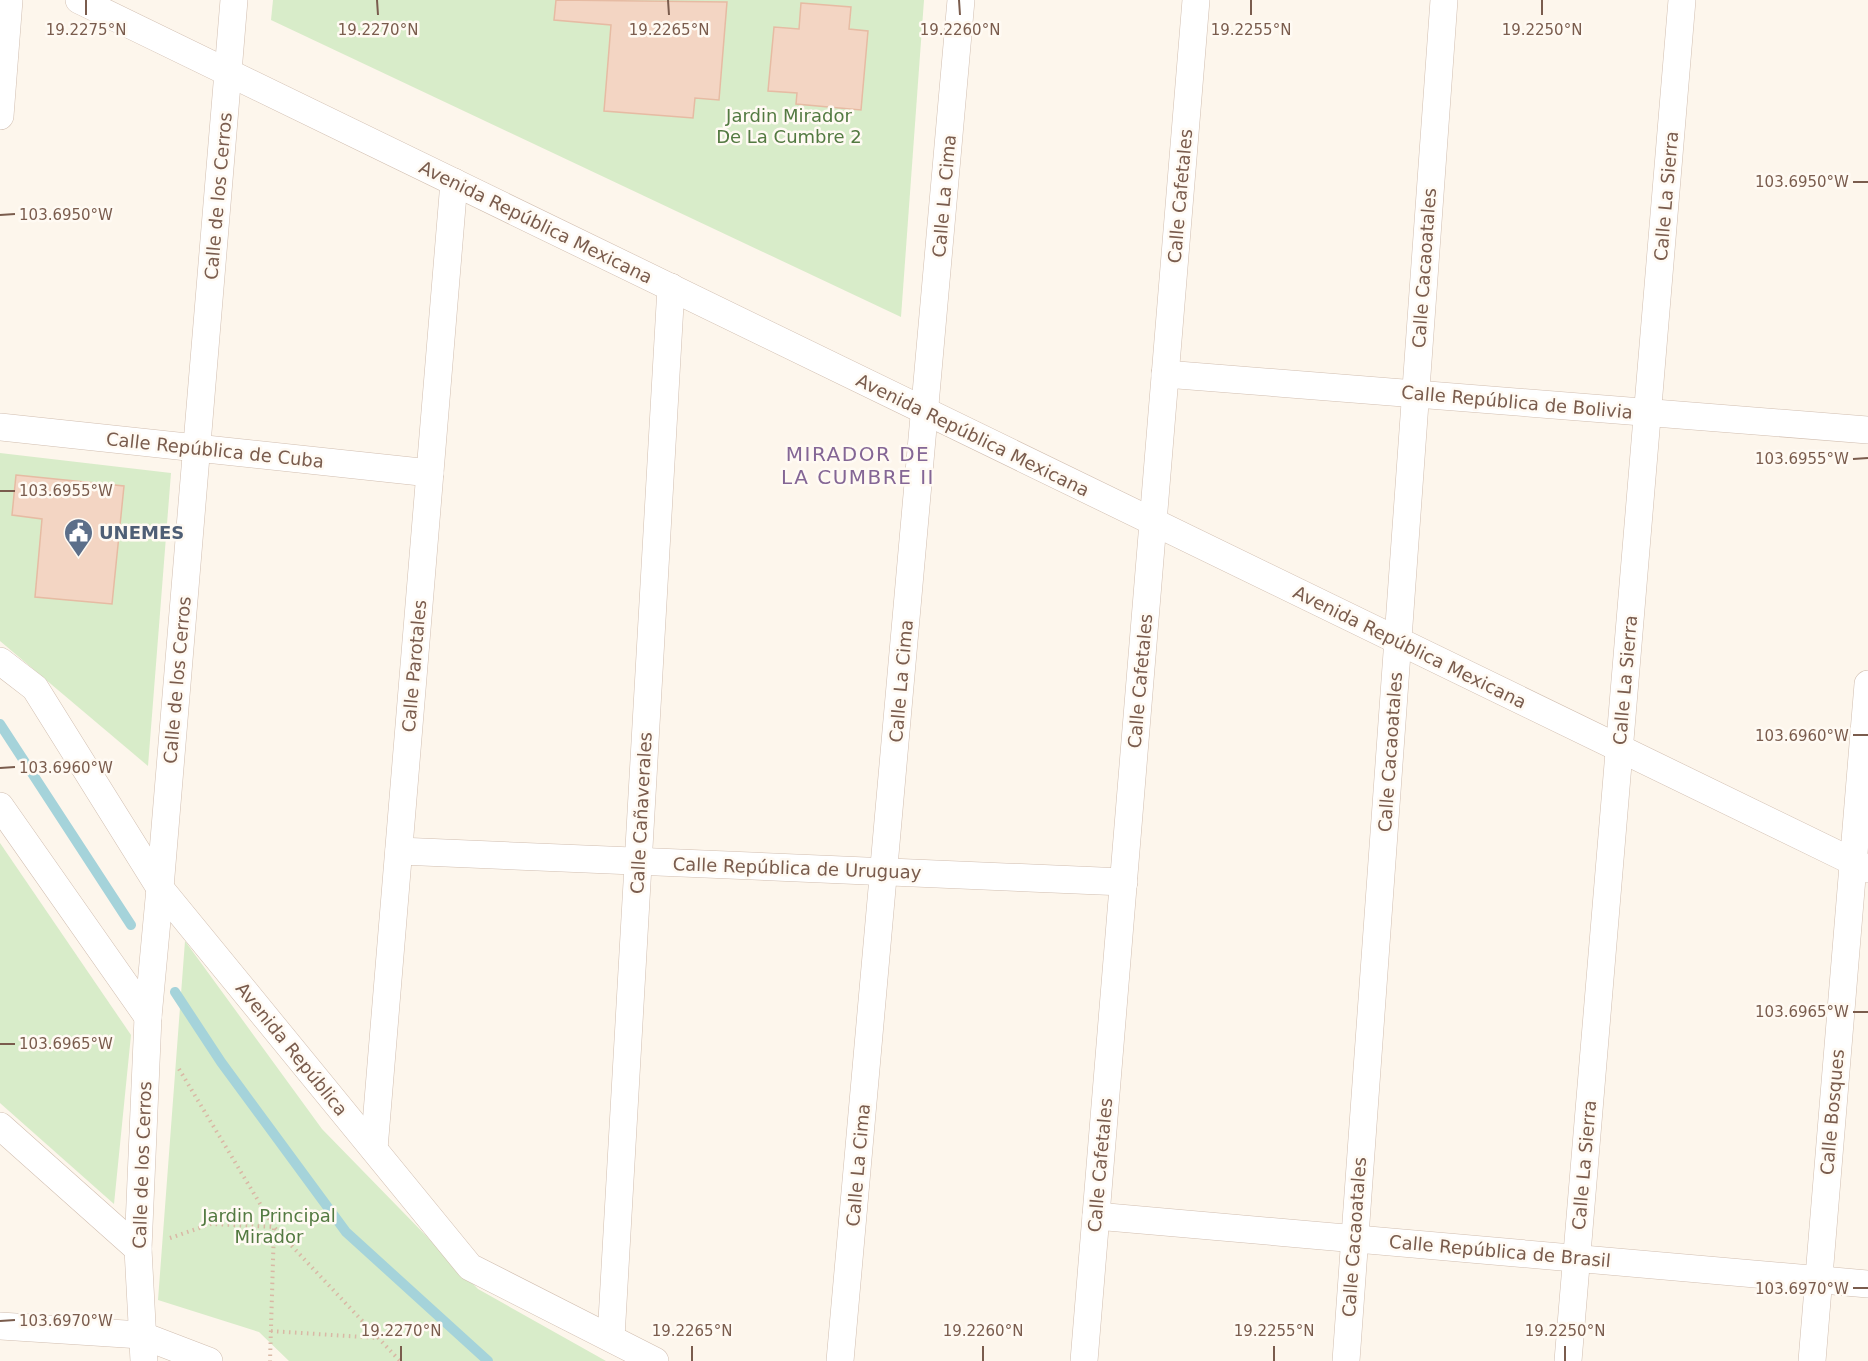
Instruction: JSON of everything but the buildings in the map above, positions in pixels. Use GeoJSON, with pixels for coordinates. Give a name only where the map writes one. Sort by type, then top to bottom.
{"type":"FeatureCollection","features":[{"type":"Feature","properties":{"kind":"street"},"geometry":{"type":"LineString","coordinates":[[0,116],[9,0]]}},
{"type":"Feature","properties":{"kind":"street","name":"Avenida República Mexicana"},"geometry":{"type":"LineString","coordinates":[[79,0],[1861,866]]}},
{"type":"Feature","properties":{"kind":"street","name":"Calle de los Cerros"},"geometry":{"type":"LineString","coordinates":[[143,1348],[138,1249],[148,1017],[234,0]]}},
{"type":"Feature","properties":{"kind":"street","name":"Calle La Cima"},"geometry":{"type":"LineString","coordinates":[[840,1361],[961,0]]}},
{"type":"Feature","properties":{"kind":"street","name":"Calle Cafetales"},"geometry":{"type":"LineString","coordinates":[[1084,1361],[1196,0]]}},
{"type":"Feature","properties":{"kind":"street","name":"Calle Cacaoatales"},"geometry":{"type":"LineString","coordinates":[[1346,1361],[1444,0]]}},
{"type":"Feature","properties":{"kind":"street","name":"Calle La Sierra"},"geometry":{"type":"LineString","coordinates":[[1568,1361],[1683,0]]}},
{"type":"Feature","properties":{"kind":"street","name":"Calle Parotales"},"geometry":{"type":"LineString","coordinates":[[374,1149],[454,182]]}},
{"type":"Feature","properties":{"kind":"street","name":"Calle Cañaverales"},"geometry":{"type":"LineString","coordinates":[[611,1338],[671,287]]}},
{"type":"Feature","properties":{"kind":"street","name":"Calle República de Bolivia"},"geometry":{"type":"LineString","coordinates":[[1165,374],[1868,430]]}},
{"type":"Feature","properties":{"kind":"street","name":"Calle República de Cuba"},"geometry":{"type":"LineString","coordinates":[[0,426],[430,473]]}},
{"type":"Feature","properties":{"kind":"street","name":"Avenida República"},"geometry":{"type":"LineString","coordinates":[[0,661],[35,688],[160,888],[470,1267],[655,1361]]}},
{"type":"Feature","properties":{"kind":"street","name":"Calle Bosques"},"geometry":{"type":"LineString","coordinates":[[1812,1361],[1818,1280],[1861,866],[1868,684]]}},
{"type":"Feature","properties":{"kind":"street"},"geometry":{"type":"LineString","coordinates":[[0,806],[148,1017]]}},
{"type":"Feature","properties":{"kind":"street","name":"Calle República de Uruguay"},"geometry":{"type":"LineString","coordinates":[[399,851],[1124,882]]}},
{"type":"Feature","properties":{"kind":"street"},"geometry":{"type":"LineString","coordinates":[[0,1125],[138,1249]]}},
{"type":"Feature","properties":{"kind":"street","name":"Calle República de Brasil"},"geometry":{"type":"LineString","coordinates":[[1096,1216],[1868,1284]]}},
{"type":"Feature","properties":{"kind":"street"},"geometry":{"type":"LineString","coordinates":[[0,1326],[143,1348],[209,1361]]}},
{"type":"Feature","properties":{"kind":"path"},"geometry":{"type":"LineString","coordinates":[[178,1067],[274,1227],[400,1361]]}},
{"type":"Feature","properties":{"kind":"path"},"geometry":{"type":"LineString","coordinates":[[138,1249],[211,1224],[274,1227]]}},
{"type":"Feature","properties":{"kind":"path"},"geometry":{"type":"LineString","coordinates":[[270,1361],[274,1227]]}},
{"type":"Feature","properties":{"kind":"path"},"geometry":{"type":"LineString","coordinates":[[271,1331],[378,1338]]}},
{"type":"Feature","properties":{"kind":"green space","name":"Jardin Mirador De La Cumbre 2"},"geometry":{"type":"Polygon","coordinates":[[[273,0],[924,0],[901,317],[271,20],[273,0]]]}},
{"type":"Feature","properties":{"kind":"green space"},"geometry":{"type":"Polygon","coordinates":[[[0,453],[171,473],[148,766],[0,641],[0,453]]]}},
{"type":"Feature","properties":{"kind":"green space"},"geometry":{"type":"Polygon","coordinates":[[[0,843],[131,1035],[114,1204],[0,1103],[0,843]]]}},
{"type":"Feature","properties":{"kind":"green space","name":"Jardin Principal Mirador"},"geometry":{"type":"Polygon","coordinates":[[[185,941],[322,1129],[478,1289],[606,1361],[289,1361],[259,1332],[158,1300],[185,941]]]}},
{"type":"Feature","properties":{"kind":"waterway"},"geometry":{"type":"LineString","coordinates":[[0,724],[131,925]]}},
{"type":"Feature","properties":{"kind":"waterway"},"geometry":{"type":"LineString","coordinates":[[175,992],[221,1062],[346,1232],[488,1361]]}},
{"type":"Feature","properties":{"kind":"place","name":"UNEMES"},"geometry":{"type":"Point","coordinates":[78,558]}},
{"type":"Feature","properties":{"kind":"district","name":"MIRADOR DE LA CUMBRE II"},"geometry":{"type":"Point","coordinates":[858,466]}}]}
